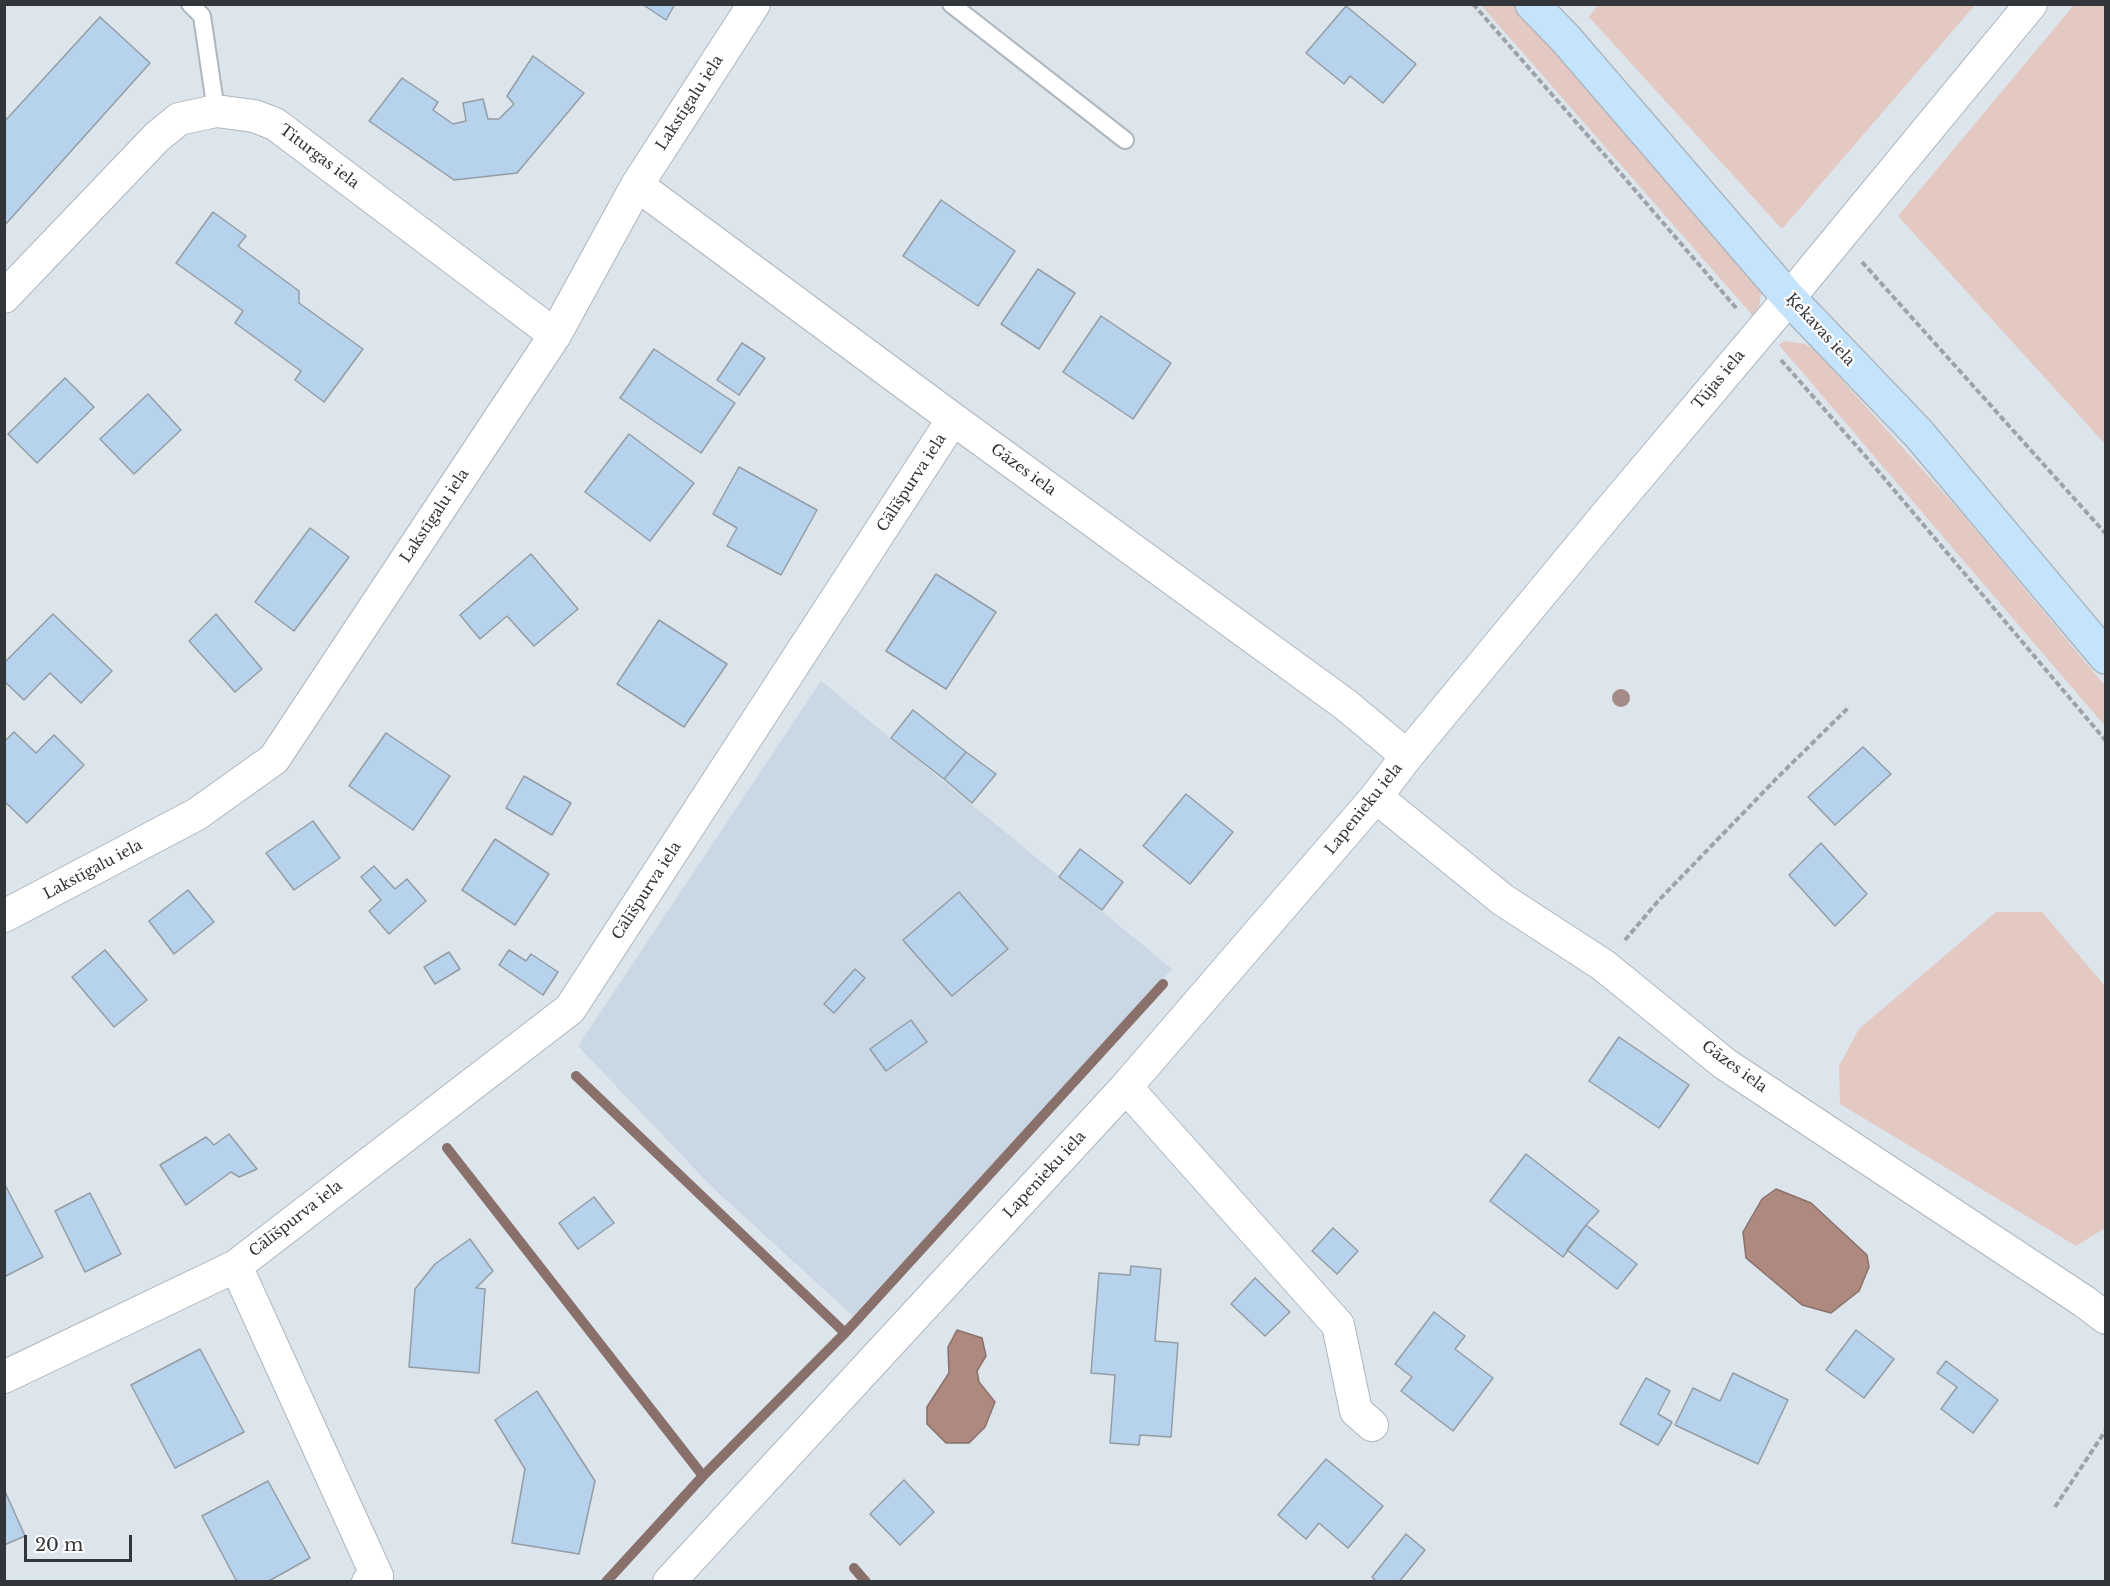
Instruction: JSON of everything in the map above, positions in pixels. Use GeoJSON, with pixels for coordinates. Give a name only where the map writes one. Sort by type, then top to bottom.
{"type":"FeatureCollection","features":[{"type":"Feature","properties":{"kind":"main road","name":"Ķekavas iela"},"geometry":{"type":"LineString","coordinates":[[1532,4],[1565,38],[1789,298],[1919,434],[2106,657]]}},
{"type":"Feature","properties":{"kind":"street","name":"Lakstīgalu iela"},"geometry":{"type":"LineString","coordinates":[[4,916],[197,814],[274,759],[555,335],[637,185],[754,4]]}},
{"type":"Feature","properties":{"kind":"street","name":"Tūjas iela"},"geometry":{"type":"LineString","coordinates":[[1407,756],[2031,4]]}},
{"type":"Feature","properties":{"kind":"street","name":"Titurgas iela"},"geometry":{"type":"LineString","coordinates":[[4,297],[156,138],[179,119],[216,111],[254,116],[275,124],[555,335]]}},
{"type":"Feature","properties":{"kind":"street","name":"Gāzes iela"},"geometry":{"type":"LineString","coordinates":[[637,185],[953,419],[1346,705],[1407,756]]}},
{"type":"Feature","properties":{"kind":"street","name":"Cālīšpurva iela"},"geometry":{"type":"LineString","coordinates":[[4,1377],[236,1266],[570,1009],[953,419]]}},
{"type":"Feature","properties":{"kind":"street","name":"Lapenieku iela"},"geometry":{"type":"LineString","coordinates":[[671,1581],[1126,1087],[1376,797],[1407,756]]}},
{"type":"Feature","properties":{"kind":"street","name":"Gāzes iela"},"geometry":{"type":"LineString","coordinates":[[1376,797],[1503,900],[1603,965],[1725,1064],[2106,1318]]}},
{"type":"Feature","properties":{"kind":"street"},"geometry":{"type":"LineString","coordinates":[[1126,1087],[1338,1325],[1356,1412],[1372,1425]]}},
{"type":"Feature","properties":{"kind":"street","name":"Cālīšpurva iela"},"geometry":{"type":"LineString","coordinates":[[236,1266],[377,1576],[368,1581]]}},
{"type":"Feature","properties":{"kind":"lane"},"geometry":{"type":"LineString","coordinates":[[190,4],[202,16],[216,111]]}},
{"type":"Feature","properties":{"kind":"lane"},"geometry":{"type":"LineString","coordinates":[[951,4],[1125,140]]}},
{"type":"Feature","properties":{"kind":"path"},"geometry":{"type":"LineString","coordinates":[[1473,4],[1868,458],[2106,741]]}},
{"type":"Feature","properties":{"kind":"path"},"geometry":{"type":"LineString","coordinates":[[1839,237],[2106,534]]}},
{"type":"Feature","properties":{"kind":"path"},"geometry":{"type":"LineString","coordinates":[[1603,965],[1667,892],[1849,707]]}},
{"type":"Feature","properties":{"kind":"path"},"geometry":{"type":"LineString","coordinates":[[2055,1507],[2106,1430]]}},
{"type":"Feature","properties":{"kind":"shaded area"},"geometry":{"type":"Polygon","coordinates":[[[1599,4],[1975,5],[1782,229],[1589,17],[1599,4]]]}},
{"type":"Feature","properties":{"kind":"shaded area"},"geometry":{"type":"Polygon","coordinates":[[[1481,5],[1519,5],[1759,280],[1761,294],[1759,307],[1753,316],[1481,5]]]}},
{"type":"Feature","properties":{"kind":"shaded area"},"geometry":{"type":"Polygon","coordinates":[[[2074,5],[2105,5],[2105,444],[1898,216],[2074,5]]]}},
{"type":"Feature","properties":{"kind":"shaded area"},"geometry":{"type":"Polygon","coordinates":[[[1784,341],[1805,344],[1816,351],[1964,516],[2105,686],[2105,726],[1779,345],[1784,341]]]}},
{"type":"Feature","properties":{"kind":"shaded area"},"geometry":{"type":"Polygon","coordinates":[[[821,681],[1172,969],[853,1316],[711,1186],[578,1046],[821,681]]]}},
{"type":"Feature","properties":{"kind":"shaded area"},"geometry":{"type":"Polygon","coordinates":[[[1996,912],[2042,912],[2105,986],[2105,1228],[2076,1246],[1840,1104],[1839,1066],[1859,1029],[1996,912]]]}},
{"type":"Feature","properties":{"kind":"shaded area"},"geometry":{"type":"Polygon","coordinates":[[[1776,1189],[1811,1203],[1867,1255],[1869,1267],[1859,1291],[1831,1313],[1802,1305],[1746,1258],[1743,1232],[1762,1199],[1776,1189]]]}},
{"type":"Feature","properties":{"kind":"shaded area"},"geometry":{"type":"Polygon","coordinates":[[[957,1330],[982,1338],[986,1356],[977,1371],[979,1382],[995,1402],[985,1427],[969,1443],[946,1443],[927,1424],[927,1407],[949,1373],[948,1347],[957,1330]]]}},
{"type":"Feature","properties":{"kind":"building"},"geometry":{"type":"Polygon","coordinates":[[[642,4],[675,4],[666,20],[642,4]]]}},
{"type":"Feature","properties":{"kind":"building"},"geometry":{"type":"Polygon","coordinates":[[[1346,6],[1416,64],[1383,103],[1350,76],[1344,84],[1306,53],[1346,6]]]}},
{"type":"Feature","properties":{"kind":"building"},"geometry":{"type":"Polygon","coordinates":[[[100,17],[150,63],[4,226],[4,122],[100,17]]]}},
{"type":"Feature","properties":{"kind":"building"},"geometry":{"type":"Polygon","coordinates":[[[533,56],[584,93],[517,173],[454,180],[369,121],[402,78],[438,102],[433,110],[453,124],[466,121],[463,103],[483,99],[488,119],[499,119],[514,104],[507,96],[533,56]]]}},
{"type":"Feature","properties":{"kind":"building"},"geometry":{"type":"Polygon","coordinates":[[[941,200],[1015,251],[978,306],[903,256],[941,200]]]}},
{"type":"Feature","properties":{"kind":"building"},"geometry":{"type":"Polygon","coordinates":[[[213,212],[246,236],[238,246],[299,291],[299,303],[363,349],[324,402],[295,380],[301,371],[235,323],[243,311],[176,263],[213,212]]]}},
{"type":"Feature","properties":{"kind":"building"},"geometry":{"type":"Polygon","coordinates":[[[1038,269],[1075,293],[1039,349],[1001,324],[1038,269]]]}},
{"type":"Feature","properties":{"kind":"building"},"geometry":{"type":"Polygon","coordinates":[[[1101,316],[1171,363],[1133,419],[1063,372],[1101,316]]]}},
{"type":"Feature","properties":{"kind":"building"},"geometry":{"type":"Polygon","coordinates":[[[742,343],[765,358],[739,395],[717,380],[742,343]]]}},
{"type":"Feature","properties":{"kind":"building"},"geometry":{"type":"Polygon","coordinates":[[[654,349],[735,403],[701,453],[620,398],[654,349]]]}},
{"type":"Feature","properties":{"kind":"building"},"geometry":{"type":"Polygon","coordinates":[[[65,378],[94,407],[37,463],[8,434],[65,378]]]}},
{"type":"Feature","properties":{"kind":"building"},"geometry":{"type":"Polygon","coordinates":[[[148,394],[181,430],[134,474],[100,439],[148,394]]]}},
{"type":"Feature","properties":{"kind":"building"},"geometry":{"type":"Polygon","coordinates":[[[629,434],[694,483],[650,541],[585,492],[629,434]]]}},
{"type":"Feature","properties":{"kind":"building"},"geometry":{"type":"Polygon","coordinates":[[[739,467],[817,510],[781,575],[727,546],[737,528],[713,514],[739,467]]]}},
{"type":"Feature","properties":{"kind":"building"},"geometry":{"type":"Polygon","coordinates":[[[310,528],[349,557],[294,631],[255,602],[310,528]]]}},
{"type":"Feature","properties":{"kind":"building"},"geometry":{"type":"Polygon","coordinates":[[[531,554],[578,609],[534,646],[507,616],[480,639],[460,615],[531,554]]]}},
{"type":"Feature","properties":{"kind":"building"},"geometry":{"type":"Polygon","coordinates":[[[936,574],[996,612],[946,689],[886,651],[936,574]]]}},
{"type":"Feature","properties":{"kind":"building"},"geometry":{"type":"Polygon","coordinates":[[[53,614],[112,671],[81,703],[50,673],[24,700],[4,681],[4,663],[53,614]]]}},
{"type":"Feature","properties":{"kind":"building"},"geometry":{"type":"Polygon","coordinates":[[[216,614],[262,669],[235,692],[189,641],[216,614]]]}},
{"type":"Feature","properties":{"kind":"building"},"geometry":{"type":"Polygon","coordinates":[[[659,620],[727,664],[684,727],[617,684],[659,620]]]}},
{"type":"Feature","properties":{"kind":"building"},"geometry":{"type":"Polygon","coordinates":[[[913,710],[966,752],[944,779],[891,738],[913,710]]]}},
{"type":"Feature","properties":{"kind":"building"},"geometry":{"type":"Polygon","coordinates":[[[14,732],[36,753],[54,735],[84,765],[27,823],[4,801],[4,742],[14,732]]]}},
{"type":"Feature","properties":{"kind":"building"},"geometry":{"type":"Polygon","coordinates":[[[386,733],[450,776],[413,830],[349,786],[386,733]]]}},
{"type":"Feature","properties":{"kind":"building"},"geometry":{"type":"Polygon","coordinates":[[[1863,747],[1891,774],[1835,825],[1808,797],[1863,747]]]}},
{"type":"Feature","properties":{"kind":"building"},"geometry":{"type":"Polygon","coordinates":[[[966,752],[996,774],[972,803],[944,779],[966,752]]]}},
{"type":"Feature","properties":{"kind":"building"},"geometry":{"type":"Polygon","coordinates":[[[524,776],[571,803],[552,835],[506,808],[524,776]]]}},
{"type":"Feature","properties":{"kind":"building"},"geometry":{"type":"Polygon","coordinates":[[[1186,794],[1233,832],[1190,884],[1143,846],[1186,794]]]}},
{"type":"Feature","properties":{"kind":"building"},"geometry":{"type":"Polygon","coordinates":[[[313,821],[340,858],[294,890],[266,853],[313,821]]]}},
{"type":"Feature","properties":{"kind":"building"},"geometry":{"type":"Polygon","coordinates":[[[495,839],[549,874],[515,925],[462,890],[495,839]]]}},
{"type":"Feature","properties":{"kind":"building"},"geometry":{"type":"Polygon","coordinates":[[[1821,843],[1867,894],[1835,926],[1789,875],[1821,843]]]}},
{"type":"Feature","properties":{"kind":"building"},"geometry":{"type":"Polygon","coordinates":[[[1080,849],[1123,882],[1102,910],[1059,877],[1080,849]]]}},
{"type":"Feature","properties":{"kind":"building"},"geometry":{"type":"Polygon","coordinates":[[[374,866],[395,889],[407,879],[426,901],[389,934],[369,911],[381,900],[361,877],[374,866]]]}},
{"type":"Feature","properties":{"kind":"building"},"geometry":{"type":"Polygon","coordinates":[[[188,890],[214,922],[174,954],[149,921],[188,890]]]}},
{"type":"Feature","properties":{"kind":"building"},"geometry":{"type":"Polygon","coordinates":[[[959,892],[1008,949],[952,996],[903,940],[959,892]]]}},
{"type":"Feature","properties":{"kind":"building"},"geometry":{"type":"Polygon","coordinates":[[[105,950],[147,1000],[114,1027],[72,977],[105,950]]]}},
{"type":"Feature","properties":{"kind":"building"},"geometry":{"type":"Polygon","coordinates":[[[509,950],[526,961],[531,954],[558,972],[543,995],[499,965],[509,950]]]}},
{"type":"Feature","properties":{"kind":"building"},"geometry":{"type":"Polygon","coordinates":[[[449,952],[460,969],[435,984],[424,967],[449,952]]]}},
{"type":"Feature","properties":{"kind":"building"},"geometry":{"type":"Polygon","coordinates":[[[855,969],[865,978],[834,1013],[824,1004],[855,969]]]}},
{"type":"Feature","properties":{"kind":"building"},"geometry":{"type":"Polygon","coordinates":[[[911,1020],[927,1042],[886,1071],[870,1049],[911,1020]]]}},
{"type":"Feature","properties":{"kind":"building"},"geometry":{"type":"Polygon","coordinates":[[[1619,1037],[1689,1085],[1659,1128],[1589,1081],[1619,1037]]]}},
{"type":"Feature","properties":{"kind":"building"},"geometry":{"type":"Polygon","coordinates":[[[229,1134],[257,1169],[239,1177],[231,1172],[186,1205],[160,1165],[206,1137],[214,1145],[229,1134]]]}},
{"type":"Feature","properties":{"kind":"building"},"geometry":{"type":"Polygon","coordinates":[[[1526,1154],[1599,1211],[1563,1257],[1490,1201],[1526,1154]]]}},
{"type":"Feature","properties":{"kind":"building"},"geometry":{"type":"Polygon","coordinates":[[[4,1183],[43,1257],[4,1277],[4,1183]]]}},
{"type":"Feature","properties":{"kind":"building"},"geometry":{"type":"Polygon","coordinates":[[[90,1193],[121,1254],[85,1272],[55,1211],[90,1193]]]}},
{"type":"Feature","properties":{"kind":"building"},"geometry":{"type":"Polygon","coordinates":[[[594,1197],[614,1223],[578,1249],[559,1223],[594,1197]]]}},
{"type":"Feature","properties":{"kind":"building"},"geometry":{"type":"Polygon","coordinates":[[[1586,1225],[1637,1264],[1617,1289],[1567,1250],[1586,1225]]]}},
{"type":"Feature","properties":{"kind":"building"},"geometry":{"type":"Polygon","coordinates":[[[1333,1228],[1358,1251],[1337,1274],[1312,1251],[1333,1228]]]}},
{"type":"Feature","properties":{"kind":"building"},"geometry":{"type":"Polygon","coordinates":[[[470,1239],[493,1271],[476,1288],[485,1289],[479,1373],[409,1367],[415,1289],[435,1264],[470,1239]]]}},
{"type":"Feature","properties":{"kind":"building"},"geometry":{"type":"Polygon","coordinates":[[[1131,1266],[1161,1269],[1155,1341],[1178,1343],[1171,1437],[1140,1435],[1139,1445],[1110,1443],[1115,1375],[1091,1373],[1099,1273],[1130,1275],[1131,1266]]]}},
{"type":"Feature","properties":{"kind":"building"},"geometry":{"type":"Polygon","coordinates":[[[1255,1278],[1290,1312],[1265,1336],[1231,1304],[1255,1278]]]}},
{"type":"Feature","properties":{"kind":"building"},"geometry":{"type":"Polygon","coordinates":[[[1434,1312],[1465,1336],[1455,1349],[1493,1378],[1453,1431],[1401,1391],[1412,1377],[1395,1364],[1434,1312]]]}},
{"type":"Feature","properties":{"kind":"building"},"geometry":{"type":"Polygon","coordinates":[[[1856,1330],[1894,1359],[1864,1398],[1826,1370],[1856,1330]]]}},
{"type":"Feature","properties":{"kind":"building"},"geometry":{"type":"Polygon","coordinates":[[[200,1349],[244,1432],[175,1468],[131,1385],[200,1349]]]}},
{"type":"Feature","properties":{"kind":"building"},"geometry":{"type":"Polygon","coordinates":[[[1946,1361],[1998,1400],[1973,1433],[1941,1409],[1957,1387],[1937,1373],[1946,1361]]]}},
{"type":"Feature","properties":{"kind":"building"},"geometry":{"type":"Polygon","coordinates":[[[1733,1373],[1788,1400],[1758,1464],[1675,1425],[1693,1388],[1720,1401],[1733,1373]]]}},
{"type":"Feature","properties":{"kind":"building"},"geometry":{"type":"Polygon","coordinates":[[[1646,1378],[1670,1391],[1658,1414],[1672,1422],[1658,1445],[1620,1424],[1646,1378]]]}},
{"type":"Feature","properties":{"kind":"building"},"geometry":{"type":"Polygon","coordinates":[[[537,1391],[595,1481],[579,1554],[512,1543],[525,1469],[495,1420],[537,1391]]]}},
{"type":"Feature","properties":{"kind":"building"},"geometry":{"type":"Polygon","coordinates":[[[1326,1459],[1383,1506],[1348,1548],[1319,1523],[1306,1539],[1278,1515],[1326,1459]]]}},
{"type":"Feature","properties":{"kind":"building"},"geometry":{"type":"Polygon","coordinates":[[[904,1480],[934,1512],[900,1545],[870,1514],[904,1480]]]}},
{"type":"Feature","properties":{"kind":"building"},"geometry":{"type":"Polygon","coordinates":[[[268,1481],[310,1558],[267,1582],[237,1582],[202,1516],[268,1481]]]}},
{"type":"Feature","properties":{"kind":"building"},"geometry":{"type":"Polygon","coordinates":[[[4,1489],[25,1536],[4,1545],[4,1489]]]}},
{"type":"Feature","properties":{"kind":"building"},"geometry":{"type":"Polygon","coordinates":[[[1406,1534],[1425,1550],[1399,1582],[1377,1582],[1372,1577],[1406,1534]]]}},
{"type":"Feature","properties":{"kind":"waterway"},"geometry":{"type":"LineString","coordinates":[[606,1582],[703,1476],[845,1333],[1163,984]]}},
{"type":"Feature","properties":{"kind":"waterway"},"geometry":{"type":"LineString","coordinates":[[576,1076],[845,1333]]}},
{"type":"Feature","properties":{"kind":"waterway"},"geometry":{"type":"LineString","coordinates":[[447,1148],[703,1476]]}},
{"type":"Feature","properties":{"kind":"waterway"},"geometry":{"type":"LineString","coordinates":[[854,1568],[866,1582]]}}]}
